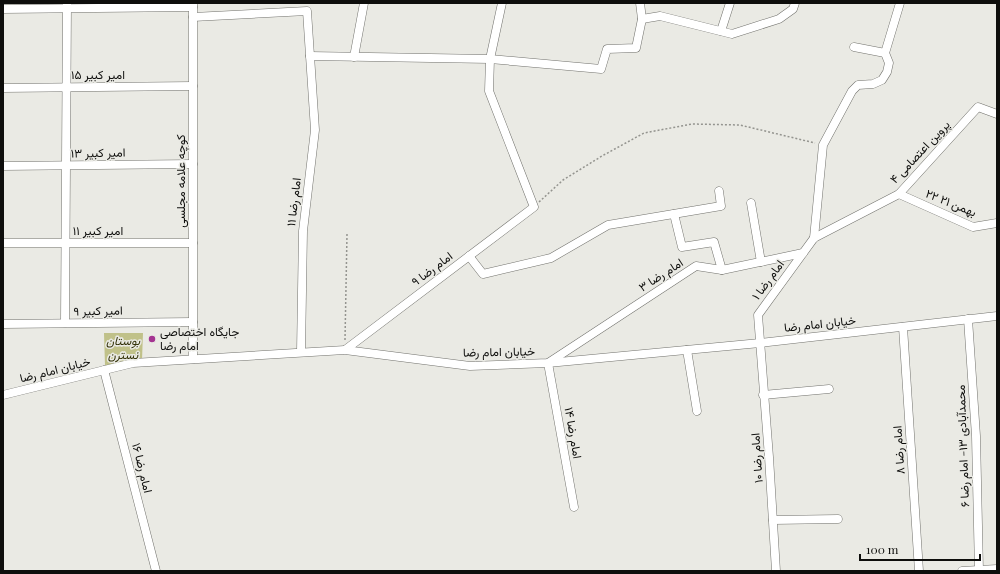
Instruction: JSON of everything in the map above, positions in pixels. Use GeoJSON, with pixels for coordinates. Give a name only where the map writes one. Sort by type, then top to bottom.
{"type":"FeatureCollection","features":[{"type":"Feature","properties":{"kind":"street"},"geometry":{"type":"LineString","coordinates":[[354,56],[364,3]]}},
{"type":"Feature","properties":{"kind":"street"},"geometry":{"type":"LineString","coordinates":[[502,3],[490,59],[489,91],[534,207]]}},
{"type":"Feature","properties":{"kind":"street"},"geometry":{"type":"LineString","coordinates":[[310,56],[490,59],[601,69],[606,50],[636,48],[642,19],[640,3]]}},
{"type":"Feature","properties":{"kind":"street"},"geometry":{"type":"LineString","coordinates":[[721,31],[730,3]]}},
{"type":"Feature","properties":{"kind":"street"},"geometry":{"type":"LineString","coordinates":[[642,19],[660,16],[732,34],[778,19],[793,9],[795,3]]}},
{"type":"Feature","properties":{"kind":"street"},"geometry":{"type":"LineString","coordinates":[[814,238],[823,145],[852,91],[858,85],[873,84],[882,80],[887,72],[888,63],[885,53],[900,3]]}},
{"type":"Feature","properties":{"kind":"street"},"geometry":{"type":"LineString","coordinates":[[3,9],[67,6],[193,5]]}},
{"type":"Feature","properties":{"kind":"street","name":"کوچه علامه مجلسی"},"geometry":{"type":"LineString","coordinates":[[193,5],[193,359]]}},
{"type":"Feature","properties":{"kind":"street"},"geometry":{"type":"LineString","coordinates":[[65,323],[67,6]]}},
{"type":"Feature","properties":{"kind":"street","name":"امام رضا ۱۱"},"geometry":{"type":"LineString","coordinates":[[193,17],[307,11],[315,130],[303,232],[301,352]]}},
{"type":"Feature","properties":{"kind":"street"},"geometry":{"type":"LineString","coordinates":[[854,47],[885,53]]}},
{"type":"Feature","properties":{"kind":"street","name":"امیر کبیر ۱۵"},"geometry":{"type":"LineString","coordinates":[[3,88],[193,86]]}},
{"type":"Feature","properties":{"kind":"street","name":"پروین اعتصامی ۴"},"geometry":{"type":"LineString","coordinates":[[814,238],[898,194],[978,108],[997,114]]}},
{"type":"Feature","properties":{"kind":"street","name":"امیر کبیر ۱۳"},"geometry":{"type":"LineString","coordinates":[[3,166],[193,164]]}},
{"type":"Feature","properties":{"kind":"street"},"geometry":{"type":"LineString","coordinates":[[469,256],[483,274],[551,258],[608,224],[721,206],[718,191]]}},
{"type":"Feature","properties":{"kind":"street","name":"۲۲ بهمن ۲۱"},"geometry":{"type":"LineString","coordinates":[[898,194],[973,227],[997,223]]}},
{"type":"Feature","properties":{"kind":"street"},"geometry":{"type":"LineString","coordinates":[[751,203],[761,262]]}},
{"type":"Feature","properties":{"kind":"street","name":"امام رضا ۹"},"geometry":{"type":"LineString","coordinates":[[345,350],[534,207]]}},
{"type":"Feature","properties":{"kind":"street"},"geometry":{"type":"LineString","coordinates":[[674,214],[682,247],[714,242],[722,270]]}},
{"type":"Feature","properties":{"kind":"street","name":"امام رضا ۱"},"geometry":{"type":"LineString","coordinates":[[760,343],[758,315],[814,238]]}},
{"type":"Feature","properties":{"kind":"street","name":"امیر کبیر ۱۱"},"geometry":{"type":"LineString","coordinates":[[3,243],[193,243]]}},
{"type":"Feature","properties":{"kind":"street","name":"امام رضا ۳"},"geometry":{"type":"LineString","coordinates":[[548,363],[696,266],[722,270],[803,253]]}},
{"type":"Feature","properties":{"kind":"street","name":"خیابان امام رضا"},"geometry":{"type":"LineString","coordinates":[[3,395],[133,363],[345,350],[470,366],[548,363],[760,343],[997,316]]}},
{"type":"Feature","properties":{"kind":"street","name":"محمدآبادی ۱۳- امام رضا ۶"},"geometry":{"type":"LineString","coordinates":[[968,319],[976,436],[979,570]]}},
{"type":"Feature","properties":{"kind":"street","name":"امیر کبیر ۹"},"geometry":{"type":"LineString","coordinates":[[3,324],[193,322]]}},
{"type":"Feature","properties":{"kind":"street","name":"امام رضا ۸"},"geometry":{"type":"LineString","coordinates":[[903,326],[919,571]]}},
{"type":"Feature","properties":{"kind":"street","name":"امام رضا ۱۰"},"geometry":{"type":"LineString","coordinates":[[760,343],[776,571]]}},
{"type":"Feature","properties":{"kind":"street"},"geometry":{"type":"LineString","coordinates":[[687,350],[697,411]]}},
{"type":"Feature","properties":{"kind":"street","name":"امام رضا ۱۴"},"geometry":{"type":"LineString","coordinates":[[548,363],[574,506]]}},
{"type":"Feature","properties":{"kind":"street","name":"امام رضا ۱۶"},"geometry":{"type":"LineString","coordinates":[[104,370],[156,571]]}},
{"type":"Feature","properties":{"kind":"street"},"geometry":{"type":"LineString","coordinates":[[763,395],[829,389]]}},
{"type":"Feature","properties":{"kind":"street"},"geometry":{"type":"LineString","coordinates":[[773,520],[838,519]]}},
{"type":"Feature","properties":{"kind":"street"},"geometry":{"type":"LineString","coordinates":[[962,571],[997,569]]}},
{"type":"Feature","properties":{"kind":"path"},"geometry":{"type":"LineString","coordinates":[[534,207],[563,180],[644,133],[692,124],[740,125],[788,135],[823,145]]}},
{"type":"Feature","properties":{"kind":"path"},"geometry":{"type":"LineString","coordinates":[[345,350],[347,234]]}},
{"type":"Feature","properties":{"kind":"green space","name":"بوستان نسترن"},"geometry":{"type":"Polygon","coordinates":[[[104,333],[143,333],[142,360],[105,366],[104,333]]]}},
{"type":"Feature","properties":{"kind":"place","name":"جایگاه اختصاصی امام رضا"},"geometry":{"type":"Point","coordinates":[152,339]}}]}
